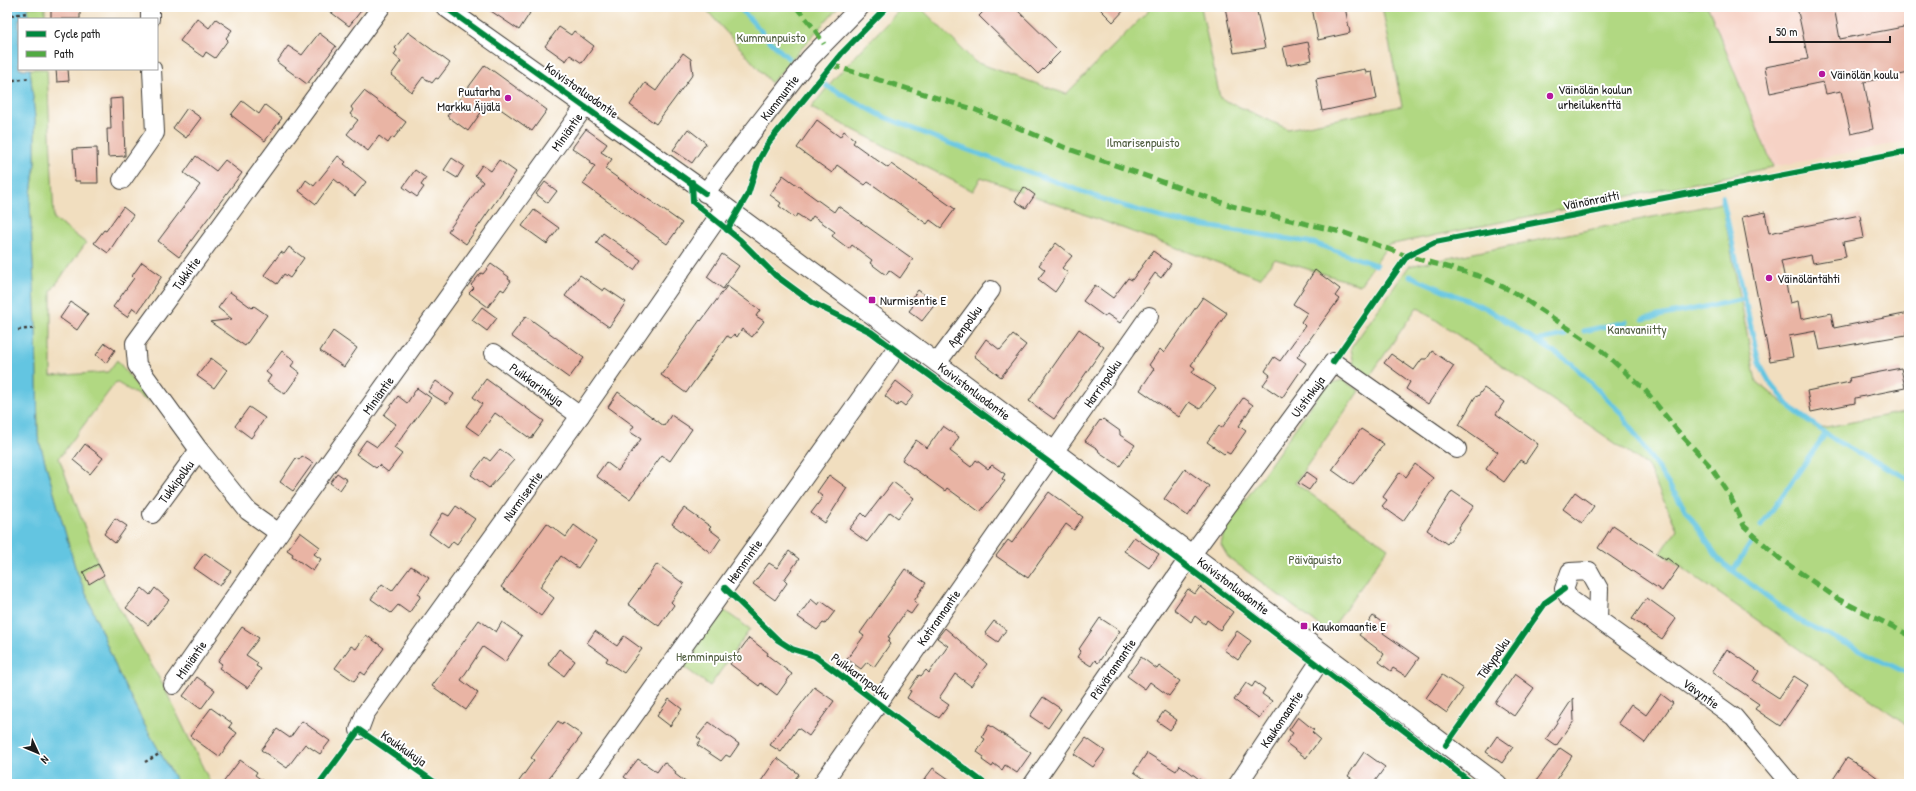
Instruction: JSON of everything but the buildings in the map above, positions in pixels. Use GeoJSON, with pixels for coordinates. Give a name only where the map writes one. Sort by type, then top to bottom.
{"type":"FeatureCollection","features":[{"type":"Feature","properties":{"kind":"street"},"geometry":{"type":"LineString","coordinates":[[150,7],[150,18]]}},
{"type":"Feature","properties":{"kind":"street","name":"Tukkitie"},"geometry":{"type":"LineString","coordinates":[[279,533],[248,511],[199,450],[137,365],[135,343],[381,7]]}},
{"type":"Feature","properties":{"kind":"street","name":"Koivistonluodontie"},"geometry":{"type":"LineString","coordinates":[[445,7],[725,207],[1056,450],[1488,781]]}},
{"type":"Feature","properties":{"kind":"street","name":"Kummuntie"},"geometry":{"type":"LineString","coordinates":[[705,193],[810,58],[860,7]]}},
{"type":"Feature","properties":{"kind":"street"},"geometry":{"type":"LineString","coordinates":[[122,180],[155,133],[152,70]]}},
{"type":"Feature","properties":{"kind":"street","name":"Miniäntie"},"geometry":{"type":"LineString","coordinates":[[173,685],[279,533],[585,106]]}},
{"type":"Feature","properties":{"kind":"street","name":"Nurmisentie"},"geometry":{"type":"LineString","coordinates":[[359,730],[365,714],[580,416],[725,207]]}},
{"type":"Feature","properties":{"kind":"street","name":"Apenpolku"},"geometry":{"type":"LineString","coordinates":[[937,362],[991,290]]}},
{"type":"Feature","properties":{"kind":"street","name":"Harrinpolku"},"geometry":{"type":"LineString","coordinates":[[1056,450],[1149,316]]}},
{"type":"Feature","properties":{"kind":"street","name":"Hemmintie"},"geometry":{"type":"LineString","coordinates":[[585,784],[903,339]]}},
{"type":"Feature","properties":{"kind":"street","name":"Puikkarinkuja"},"geometry":{"type":"LineString","coordinates":[[494,352],[580,416]]}},
{"type":"Feature","properties":{"kind":"street","name":"Uistinkuja"},"geometry":{"type":"LineString","coordinates":[[1192,553],[1333,362],[1457,449]]}},
{"type":"Feature","properties":{"kind":"street","name":"Tukkipolku"},"geometry":{"type":"LineString","coordinates":[[152,514],[199,450]]}},
{"type":"Feature","properties":{"kind":"street","name":"Kotirannantie"},"geometry":{"type":"LineString","coordinates":[[822,784],[1056,450]]}},
{"type":"Feature","properties":{"kind":"street","name":"Päivärannantie"},"geometry":{"type":"LineString","coordinates":[[1033,784],[1192,553]]}},
{"type":"Feature","properties":{"kind":"street","name":"Vävyntie"},"geometry":{"type":"LineString","coordinates":[[1598,619],[1734,717],[1790,784]]}},
{"type":"Feature","properties":{"kind":"street","name":"Kaukomaantie"},"geometry":{"type":"LineString","coordinates":[[1238,784],[1324,655]]}},
{"type":"Feature","properties":{"kind":"path"},"geometry":{"type":"LineString","coordinates":[[11,15],[28,13]]}},
{"type":"Feature","properties":{"kind":"path"},"geometry":{"type":"LineString","coordinates":[[7,81],[30,78]]}},
{"type":"Feature","properties":{"kind":"path"},"geometry":{"type":"LineString","coordinates":[[18,330],[36,328]]}},
{"type":"Feature","properties":{"kind":"path"},"geometry":{"type":"LineString","coordinates":[[145,762],[161,753]]}},
{"type":"Feature","properties":{"kind":"shaded area","name":"Väinölän koulu"},"geometry":{"type":"Polygon","coordinates":[[[1708,7],[1909,7],[1909,141],[1773,167],[1708,7]]]}},
{"type":"Feature","properties":{"kind":"green space"},"geometry":{"type":"Polygon","coordinates":[[[28,7],[45,7],[45,18],[28,18],[28,7]]]}},
{"type":"Feature","properties":{"kind":"green space","name":"Kummunpuisto"},"geometry":{"type":"Polygon","coordinates":[[[704,7],[838,7],[771,83],[704,7]]]}},
{"type":"Feature","properties":{"kind":"green space","name":"Ilmarisenpuisto"},"geometry":{"type":"Polygon","coordinates":[[[902,7],[920,7],[975,62],[1066,94],[1152,7],[1201,7],[1220,98],[1288,129],[1402,106],[1382,7],[1708,7],[1773,167],[1388,245],[1360,285],[1275,259],[1260,278],[981,177],[973,191],[811,108],[833,80],[902,7]]]}},
{"type":"Feature","properties":{"kind":"green space"},"geometry":{"type":"Polygon","coordinates":[[[30,70],[47,70],[54,219],[86,243],[51,291],[51,376],[108,372],[117,360],[149,402],[116,382],[59,458],[106,585],[163,685],[211,784],[178,784],[144,724],[118,672],[75,567],[38,437],[36,328],[30,202],[35,163],[35,118],[30,70]]]}},
{"type":"Feature","properties":{"kind":"green space","name":"Kanavaniitty"},"geometry":{"type":"Polygon","coordinates":[[[1722,203],[1756,381],[1816,429],[1909,411],[1909,726],[1661,553],[1677,529],[1647,465],[1417,307],[1370,376],[1354,365],[1351,348],[1409,266],[1722,203]]]}},
{"type":"Feature","properties":{"kind":"green space","name":"Päiväpuisto"},"geometry":{"type":"Polygon","coordinates":[[[1343,380],[1359,391],[1295,483],[1388,548],[1329,633],[1228,557],[1221,545],[1224,531],[1326,384],[1343,380]]]}},
{"type":"Feature","properties":{"kind":"green space","name":"Hemminpuisto"},"geometry":{"type":"Polygon","coordinates":[[[722,609],[750,629],[710,686],[681,665],[722,609]]]}},
{"type":"Feature","properties":{"kind":"water"},"geometry":{"type":"Polygon","coordinates":[[[7,7],[28,7],[28,18],[18,18],[18,70],[30,70],[35,118],[35,163],[30,202],[36,328],[38,437],[75,567],[118,672],[144,724],[178,784],[7,784],[7,7]]]}},
{"type":"Feature","properties":{"kind":"waterway"},"geometry":{"type":"LineString","coordinates":[[739,7],[788,58]]}},
{"type":"Feature","properties":{"kind":"waterway"},"geometry":{"type":"LineString","coordinates":[[825,85],[882,116],[946,142],[1111,202],[1163,218],[1314,243],[1376,265]]}},
{"type":"Feature","properties":{"kind":"waterway"},"geometry":{"type":"LineString","coordinates":[[1722,196],[1759,363],[1769,381],[1792,409],[1838,442],[1909,479]]}},
{"type":"Feature","properties":{"kind":"waterway"},"geometry":{"type":"LineString","coordinates":[[1410,276],[1486,308],[1571,363],[1620,412],[1720,561],[1800,621],[1909,674]]}},
{"type":"Feature","properties":{"kind":"waterway"},"geometry":{"type":"LineString","coordinates":[[1643,319],[1745,299]]}},
{"type":"Feature","properties":{"kind":"waterway"},"geometry":{"type":"LineString","coordinates":[[1584,331],[1626,322]]}},
{"type":"Feature","properties":{"kind":"waterway"},"geometry":{"type":"LineString","coordinates":[[1536,341],[1564,335]]}},
{"type":"Feature","properties":{"kind":"waterway"},"geometry":{"type":"LineString","coordinates":[[1761,526],[1826,433]]}},
{"type":"Feature","properties":{"kind":"waterway"},"geometry":{"type":"LineString","coordinates":[[1733,571],[1752,541]]}},
{"type":"Feature","properties":{"kind":"marked path"},"geometry":{"type":"LineString","coordinates":[[796,7],[813,27],[824,44]]}},
{"type":"Feature","properties":{"kind":"marked path"},"geometry":{"type":"LineString","coordinates":[[831,65],[976,110],[1066,148],[1232,206],[1345,233],[1407,256],[1479,276],[1512,291],[1601,350],[1645,390],[1676,429],[1710,466],[1729,494],[1744,526],[1779,558],[1838,599],[1909,635]]}},
{"type":"Feature","properties":{"kind":"cycle path"},"geometry":{"type":"LineString","coordinates":[[445,7],[705,193]]}},
{"type":"Feature","properties":{"kind":"cycle path"},"geometry":{"type":"LineString","coordinates":[[727,230],[748,194],[759,160],[769,142],[841,54],[887,7]]}},
{"type":"Feature","properties":{"kind":"cycle path","name":"Väinönraitti"},"geometry":{"type":"LineString","coordinates":[[1333,362],[1407,256],[1435,242],[1909,151]]}},
{"type":"Feature","properties":{"kind":"cycle path"},"geometry":{"type":"LineString","coordinates":[[692,182],[693,202],[740,240],[775,275],[813,303],[871,332],[1047,461],[1473,784]]}},
{"type":"Feature","properties":{"kind":"cycle path","name":"Puikkarinpolku"},"geometry":{"type":"LineString","coordinates":[[725,588],[778,640],[792,649],[815,656],[985,784]]}},
{"type":"Feature","properties":{"kind":"cycle path","name":"Täkypolku"},"geometry":{"type":"LineString","coordinates":[[1446,745],[1546,602],[1564,589]]}},
{"type":"Feature","properties":{"kind":"cycle path","name":"Koukkukuja"},"geometry":{"type":"LineString","coordinates":[[319,784],[359,730],[437,784]]}},
{"type":"Feature","properties":{"kind":"place","name":"Väinölän koulu"},"geometry":{"type":"Point","coordinates":[1822,74]}},
{"type":"Feature","properties":{"kind":"place","name":"Väinölän koulun urheilukenttä"},"geometry":{"type":"Point","coordinates":[1550,96]}},
{"type":"Feature","properties":{"kind":"place","name":"Puutarha Markku Äijälä"},"geometry":{"type":"Point","coordinates":[508,98]}},
{"type":"Feature","properties":{"kind":"place","name":"Väinöläntähti"},"geometry":{"type":"Point","coordinates":[1769,278]}},
{"type":"Feature","properties":{"kind":"place","name":"Nurmisentie E"},"geometry":{"type":"Point","coordinates":[872,300]}},
{"type":"Feature","properties":{"kind":"place","name":"Kaukomaantie E"},"geometry":{"type":"Point","coordinates":[1304,626]}}]}
